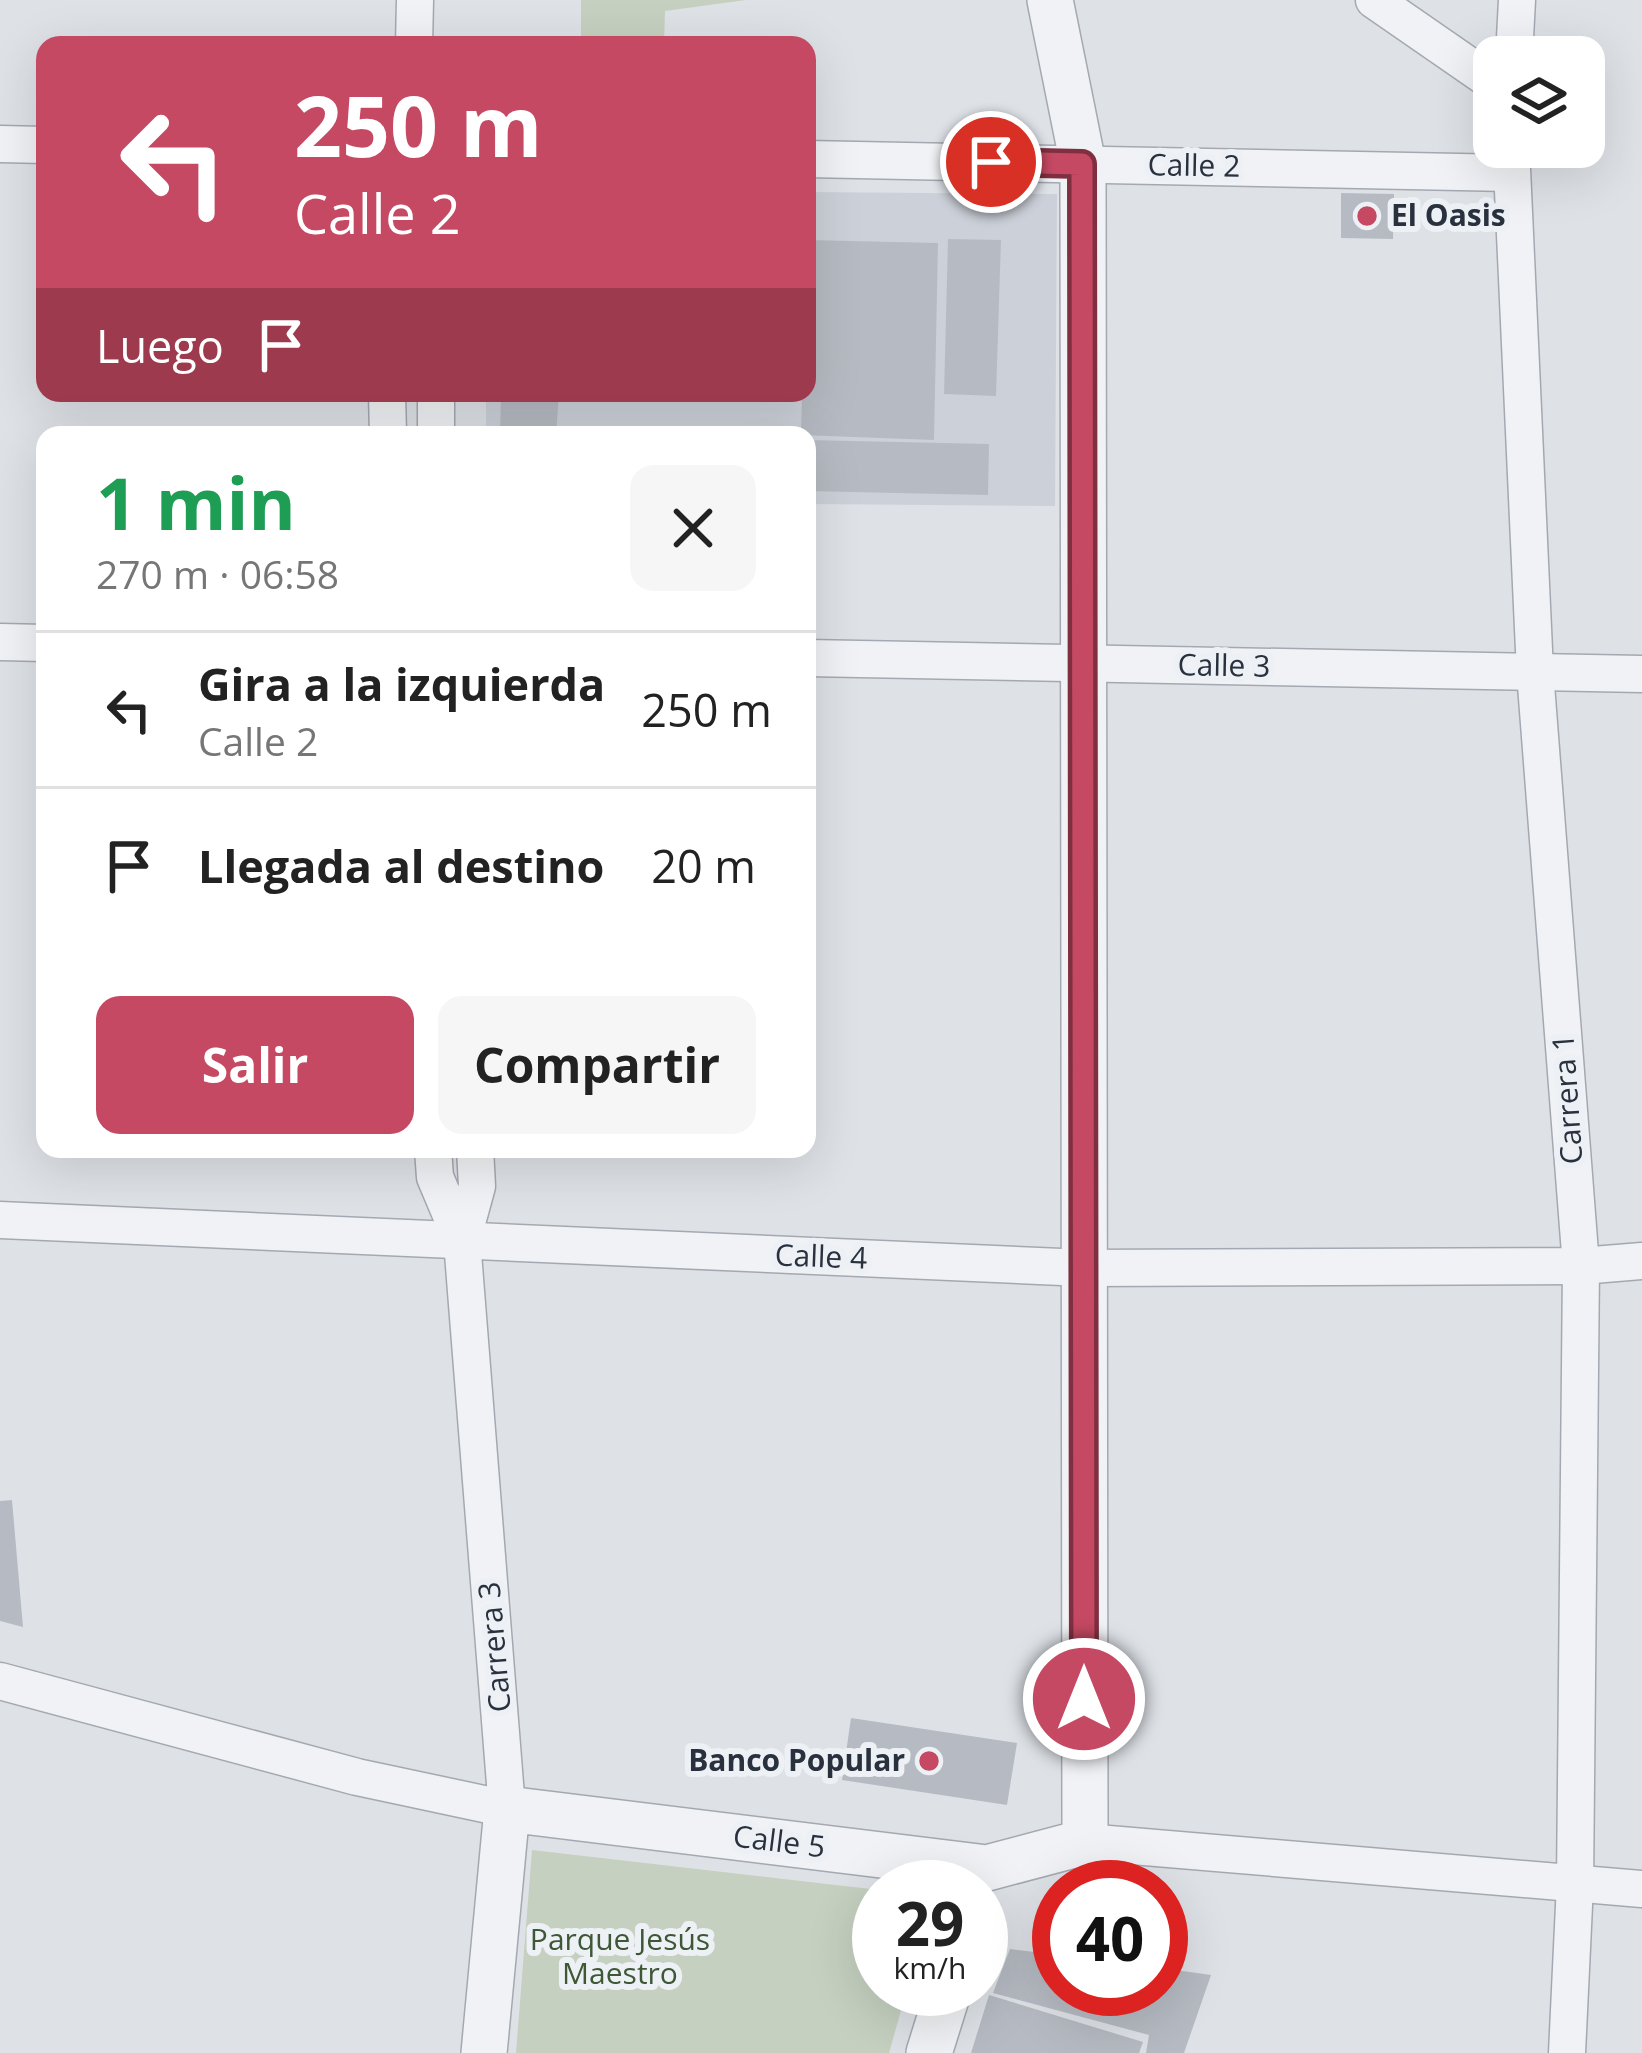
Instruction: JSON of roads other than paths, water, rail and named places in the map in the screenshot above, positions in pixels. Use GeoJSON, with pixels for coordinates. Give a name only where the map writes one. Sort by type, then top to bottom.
{"type":"FeatureCollection","features":[{"type":"Feature","properties":{"kind":"street"},"geometry":{"type":"LineString","coordinates":[[414,36],[415,0]]}},
{"type":"Feature","properties":{"kind":"street"},"geometry":{"type":"LineString","coordinates":[[1051,0],[1082,164],[1084,1843]]}},
{"type":"Feature","properties":{"kind":"street"},"geometry":{"type":"LineString","coordinates":[[1374,0],[1473,68]]}},
{"type":"Feature","properties":{"kind":"street"},"geometry":{"type":"LineString","coordinates":[[1515,36],[1517,0]]}},
{"type":"Feature","properties":{"kind":"street"},"geometry":{"type":"LineString","coordinates":[[0,144],[36,145]]}},
{"type":"Feature","properties":{"kind":"street","name":"Calle 2"},"geometry":{"type":"LineString","coordinates":[[816,158],[1082,164],[1473,160]]}},
{"type":"Feature","properties":{"kind":"street","name":"Carrera 1"},"geometry":{"type":"LineString","coordinates":[[1510,168],[1535,672],[1581,1266],[1576,1884],[1567,2053]]}},
{"type":"Feature","properties":{"kind":"street"},"geometry":{"type":"LineString","coordinates":[[0,642],[36,643]]}},
{"type":"Feature","properties":{"kind":"street","name":"Calle 3"},"geometry":{"type":"LineString","coordinates":[[816,658],[1642,674]]}},
{"type":"Feature","properties":{"kind":"street","name":"Carrera 3"},"geometry":{"type":"LineString","coordinates":[[434,1158],[435,1177],[462,1241],[507,1809],[484,2053]]}},
{"type":"Feature","properties":{"kind":"street","name":"Carrera 3"},"geometry":{"type":"LineString","coordinates":[[462,1241],[477,1186],[475,1158]]}},
{"type":"Feature","properties":{"kind":"street","name":"Calle 4"},"geometry":{"type":"LineString","coordinates":[[0,1220],[1084,1268],[1581,1266],[1642,1261]]}},
{"type":"Feature","properties":{"kind":"street","name":"Calle 5"},"geometry":{"type":"LineString","coordinates":[[0,1682],[357,1777],[507,1809],[860,1860]]}},
{"type":"Feature","properties":{"kind":"street","name":"Calle 5"},"geometry":{"type":"LineString","coordinates":[[1008,1870],[1084,1843],[1642,1889]]}},
{"type":"Feature","properties":{"kind":"street"},"geometry":{"type":"LineString","coordinates":[[929,2053],[941,2016]]}},
{"type":"Feature","properties":{"kind":"place","name":"El Oasis"},"geometry":{"type":"Point","coordinates":[1367,216]}},
{"type":"Feature","properties":{"kind":"place","name":"Banco Popular"},"geometry":{"type":"Point","coordinates":[929,1761]}},
{"type":"Feature","properties":{"kind":"park label","name":"Parque Jesús Maestro"},"geometry":{"type":"Point","coordinates":[620,1957]}}]}
